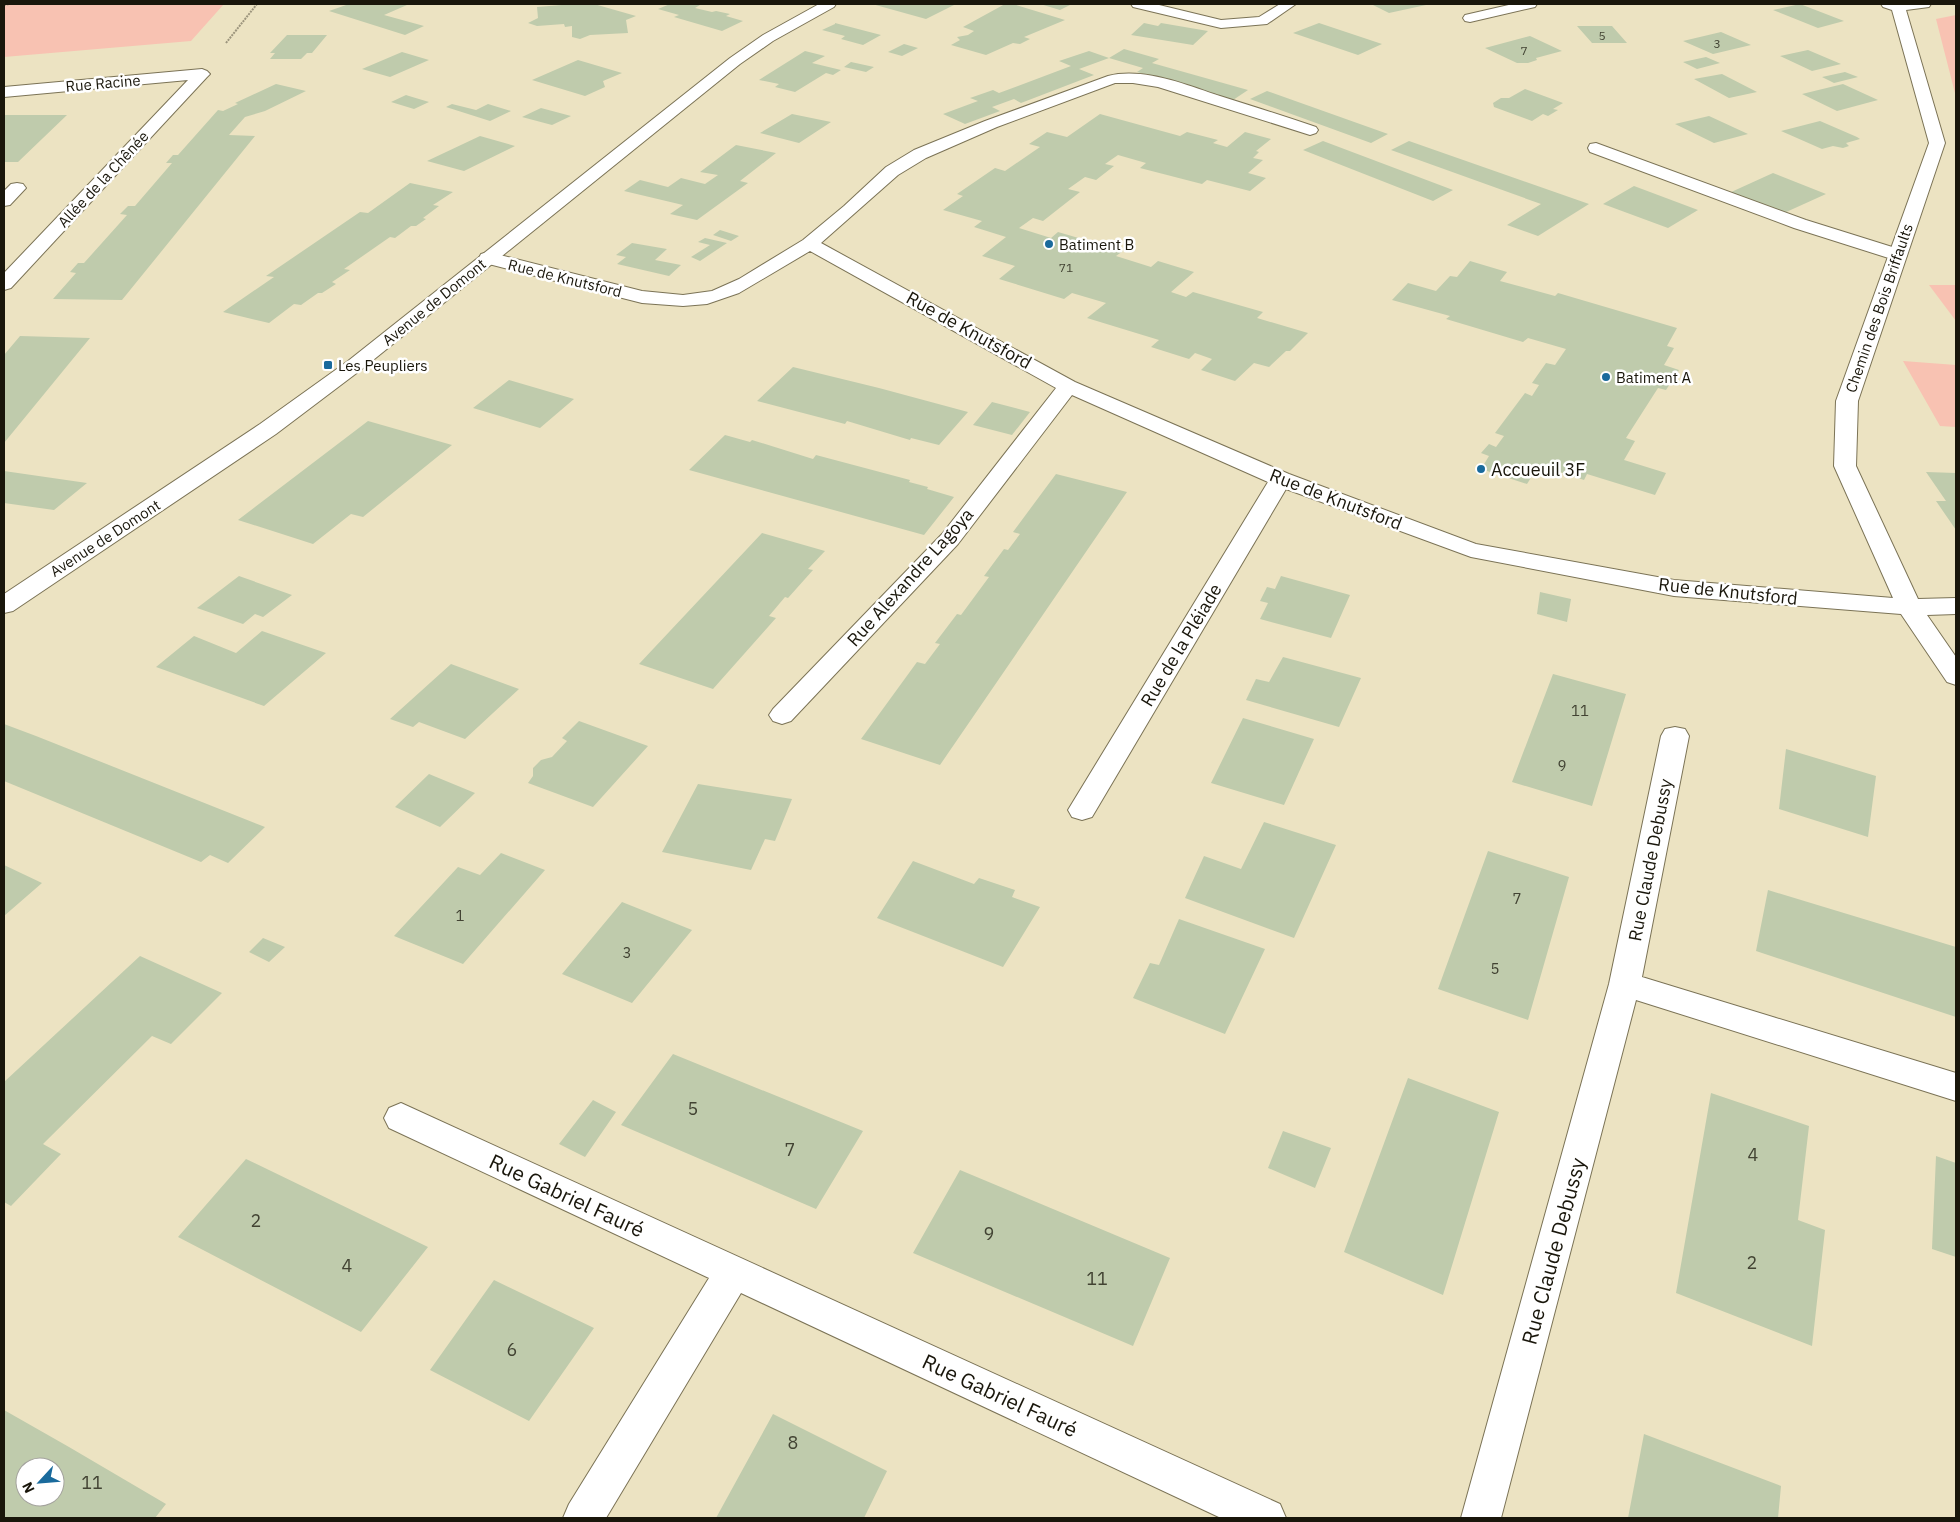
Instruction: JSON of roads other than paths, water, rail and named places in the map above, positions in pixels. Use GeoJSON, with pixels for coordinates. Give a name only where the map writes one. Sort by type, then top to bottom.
{"type":"FeatureCollection","features":[{"type":"Feature","properties":{"kind":"street","name":"Avenue de Domont"},"geometry":{"type":"LineString","coordinates":[[4,605],[268,429],[355,366],[735,60],[775,33],[829,4]]}},
{"type":"Feature","properties":{"kind":"street"},"geometry":{"type":"LineString","coordinates":[[1138,4],[1221,24],[1262,21],[1289,4]]}},
{"type":"Feature","properties":{"kind":"street"},"geometry":{"type":"LineString","coordinates":[[1470,18],[1530,4]]}},
{"type":"Feature","properties":{"kind":"street","name":"Chemin des Bois Briffaults"},"geometry":{"type":"LineString","coordinates":[[1924,4],[1893,5],[1937,143],[1847,401],[1845,466],[1909,607],[1956,676]]}},
{"type":"Feature","properties":{"kind":"street","name":"Rue Racine"},"geometry":{"type":"LineString","coordinates":[[4,92],[202,74]]}},
{"type":"Feature","properties":{"kind":"street","name":"Allée de la Chênée"},"geometry":{"type":"LineString","coordinates":[[4,284],[202,74]]}},
{"type":"Feature","properties":{"kind":"street","name":"Rue de Knutsford"},"geometry":{"type":"LineString","coordinates":[[488,258],[642,297],[660,300],[708,298],[732,289],[808,244],[850,210],[892,171],[920,154],[991,124],[1113,79],[1131,77],[1151,81],[1234,104],[1310,130]]}},
{"type":"Feature","properties":{"kind":"street"},"geometry":{"type":"LineString","coordinates":[[1596,148],[1800,224],[1898,255]]}},
{"type":"Feature","properties":{"kind":"street"},"geometry":{"type":"LineString","coordinates":[[4,201],[17,188]]}},
{"type":"Feature","properties":{"kind":"street","name":"Rue de Knutsford"},"geometry":{"type":"LineString","coordinates":[[808,244],[850,264],[1068,386],[1281,479],[1471,550],[1674,588],[1909,607],[1956,606]]}},
{"type":"Feature","properties":{"kind":"street","name":"Rue Alexandre Lagoya"},"geometry":{"type":"LineString","coordinates":[[782,715],[950,538],[1068,386]]}},
{"type":"Feature","properties":{"kind":"street","name":"Rue de la Pléiade"},"geometry":{"type":"LineString","coordinates":[[1082,810],[1281,479]]}},
{"type":"Feature","properties":{"kind":"street","name":"Rue Claude Debussy"},"geometry":{"type":"LineString","coordinates":[[1481,1518],[1625,984],[1674,736]]}},
{"type":"Feature","properties":{"kind":"street"},"geometry":{"type":"LineString","coordinates":[[1625,984],[1956,1087]]}},
{"type":"Feature","properties":{"kind":"street","name":"Rue Gabriel Fauré"},"geometry":{"type":"LineString","coordinates":[[401,1118],[1266,1518]]}},
{"type":"Feature","properties":{"kind":"street"},"geometry":{"type":"LineString","coordinates":[[583,1518],[734,1272]]}},
{"type":"Feature","properties":{"kind":"place","name":"Batiment B"},"geometry":{"type":"Point","coordinates":[1049,244]}},
{"type":"Feature","properties":{"kind":"place","name":"Les Peupliers"},"geometry":{"type":"Point","coordinates":[328,365]}},
{"type":"Feature","properties":{"kind":"place","name":"Batiment A"},"geometry":{"type":"Point","coordinates":[1606,377]}},
{"type":"Feature","properties":{"kind":"place","name":"Accueuil 3F"},"geometry":{"type":"Point","coordinates":[1481,469]}}]}
